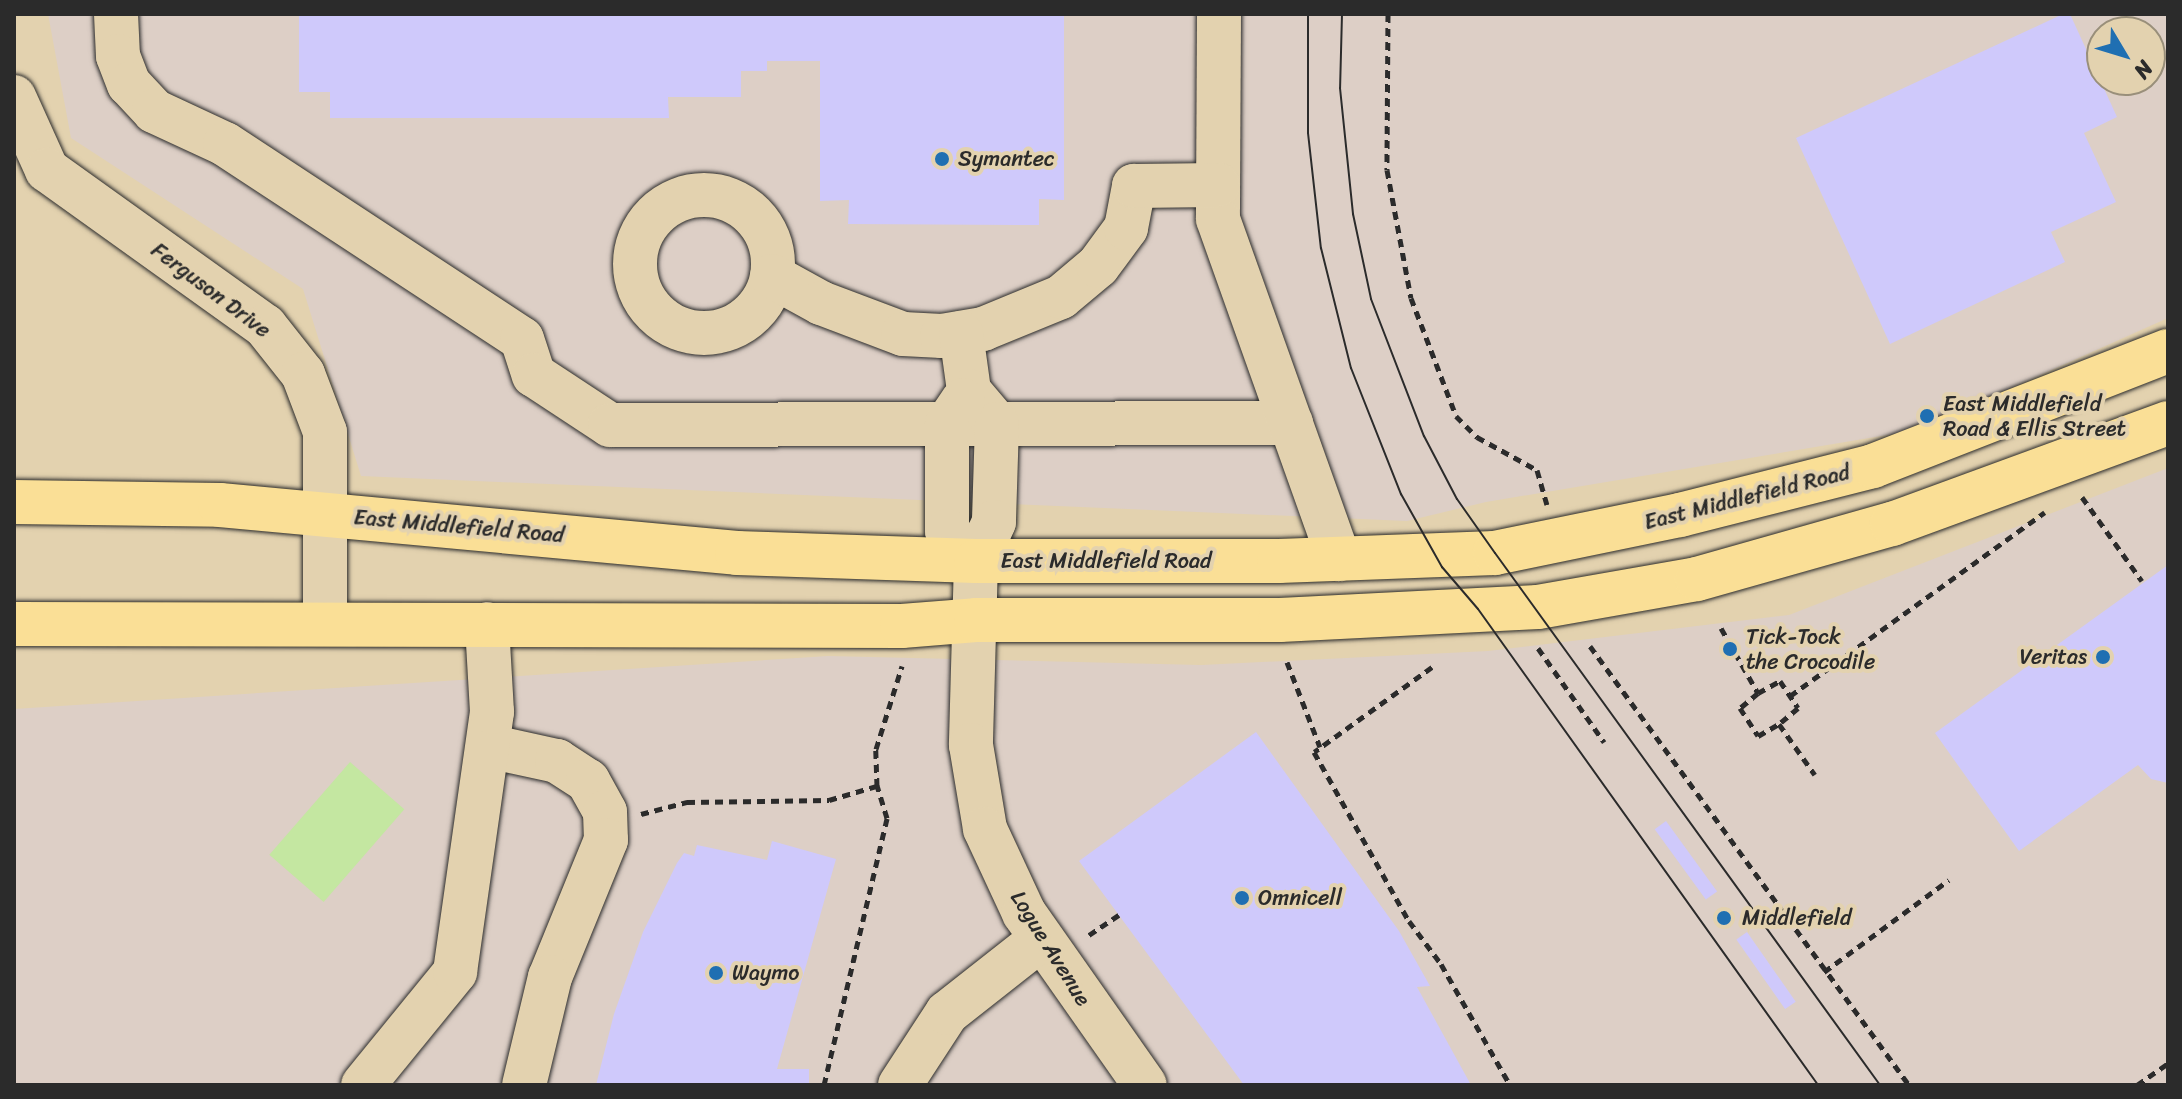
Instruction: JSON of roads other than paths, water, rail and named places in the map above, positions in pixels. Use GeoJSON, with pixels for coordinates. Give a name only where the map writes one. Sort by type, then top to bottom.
{"type":"FeatureCollection","features":[{"type":"Feature","properties":{"kind":"main road","name":"East Middlefield Road"},"geometry":{"type":"LineString","coordinates":[[14,502],[179,503],[737,553],[976,561],[1339,559],[1495,553],[1873,466],[2168,351]]}},
{"type":"Feature","properties":{"kind":"main road"},"geometry":{"type":"LineString","coordinates":[[14,624],[902,626],[976,620],[1280,620],[1538,607],[1697,579],[1892,524],[2168,423]]}},
{"type":"Feature","properties":{"kind":"main road"},"geometry":{"type":"LineString","coordinates":[[1873,466],[1892,524]]}},
{"type":"Feature","properties":{"kind":"street"},"geometry":{"type":"LineString","coordinates":[[116,14],[118,56],[129,84],[154,111],[225,144],[522,339],[534,375],[610,425],[958,408],[997,424],[1291,423]]}},
{"type":"Feature","properties":{"kind":"street"},"geometry":{"type":"LineString","coordinates":[[1219,14],[1218,219],[1339,559]]}},
{"type":"Feature","properties":{"kind":"street","name":"Ferguson Drive"},"geometry":{"type":"LineString","coordinates":[[14,97],[47,170],[265,326],[303,374],[325,432],[325,623]]}},
{"type":"Feature","properties":{"kind":"street"},"geometry":{"type":"LineString","coordinates":[[772,276],[821,303],[903,334],[961,333],[1025,316],[1061,297],[1098,266],[1126,228],[1134,186],[1218,185]]}},
{"type":"Feature","properties":{"kind":"street"},"geometry":{"type":"LineString","coordinates":[[961,333],[947,531],[976,561],[994,522],[997,424]]}},
{"type":"Feature","properties":{"kind":"street","name":"Logue Avenue"},"geometry":{"type":"LineString","coordinates":[[976,561],[971,745],[985,829],[1041,939],[1145,1085]]}},
{"type":"Feature","properties":{"kind":"street"},"geometry":{"type":"LineString","coordinates":[[363,1085],[455,972],[492,712],[487,624]]}},
{"type":"Feature","properties":{"kind":"street"},"geometry":{"type":"LineString","coordinates":[[488,746],[557,761],[588,781],[606,822],[606,840],[550,977],[524,1085]]}},
{"type":"Feature","properties":{"kind":"street"},"geometry":{"type":"LineString","coordinates":[[900,1085],[947,1013],[1041,939]]}},
{"type":"Feature","properties":{"kind":"tram line"},"geometry":{"type":"LineString","coordinates":[[1308,14],[1308,133],[1321,248],[1351,368],[1401,494],[1442,567],[1478,609],[1818,1085]]}},
{"type":"Feature","properties":{"kind":"tram line"},"geometry":{"type":"LineString","coordinates":[[1342,14],[1340,88],[1353,214],[1371,299],[1424,436],[1457,499],[1880,1085]]}},
{"type":"Feature","properties":{"kind":"place","name":"Symantec"},"geometry":{"type":"Point","coordinates":[942,159]}},
{"type":"Feature","properties":{"kind":"place","name":"East Middlefield Road & Ellis Street"},"geometry":{"type":"Point","coordinates":[1927,416]}},
{"type":"Feature","properties":{"kind":"place","name":"Tick-Tock the Crocodile"},"geometry":{"type":"Point","coordinates":[1730,649]}},
{"type":"Feature","properties":{"kind":"place","name":"Veritas"},"geometry":{"type":"Point","coordinates":[2103,657]}},
{"type":"Feature","properties":{"kind":"place","name":"Omnicell"},"geometry":{"type":"Point","coordinates":[1242,898]}},
{"type":"Feature","properties":{"kind":"place","name":"Middlefield"},"geometry":{"type":"Point","coordinates":[1724,918]}},
{"type":"Feature","properties":{"kind":"place","name":"Waymo"},"geometry":{"type":"Point","coordinates":[716,973]}}]}
